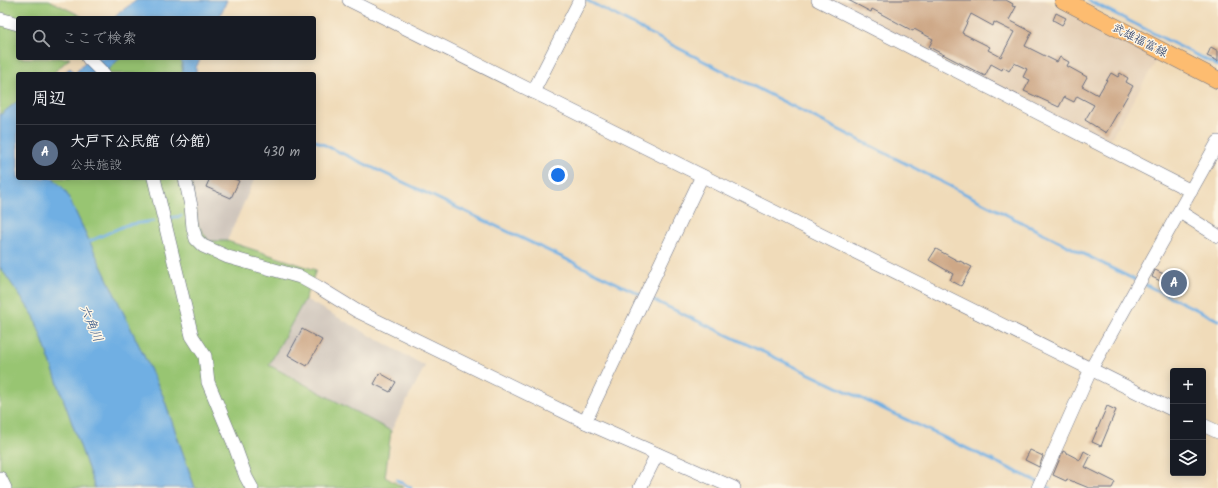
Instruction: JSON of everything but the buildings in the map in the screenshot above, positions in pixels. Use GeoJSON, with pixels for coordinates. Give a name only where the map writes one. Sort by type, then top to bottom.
{"type":"FeatureCollection","features":[{"type":"Feature","properties":{"kind":"main road","name":"武雄福富線"},"geometry":{"type":"LineString","coordinates":[[1063,0],[1218,80]]}},
{"type":"Feature","properties":{"kind":"street"},"geometry":{"type":"LineString","coordinates":[[349,0],[1170,408]]}},
{"type":"Feature","properties":{"kind":"street"},"geometry":{"type":"LineString","coordinates":[[818,0],[1191,191]]}},
{"type":"Feature","properties":{"kind":"street"},"geometry":{"type":"LineString","coordinates":[[533,92],[580,1]]}},
{"type":"Feature","properties":{"kind":"street"},"geometry":{"type":"LineString","coordinates":[[0,19],[16,23]]}},
{"type":"Feature","properties":{"kind":"street"},"geometry":{"type":"LineString","coordinates":[[90,60],[102,72]]}},
{"type":"Feature","properties":{"kind":"street"},"geometry":{"type":"LineString","coordinates":[[1039,485],[1091,369],[1218,142]]}},
{"type":"Feature","properties":{"kind":"street"},"geometry":{"type":"LineString","coordinates":[[585,422],[702,176]]}},
{"type":"Feature","properties":{"kind":"street"},"geometry":{"type":"LineString","coordinates":[[154,180],[192,336],[205,356],[208,382],[246,477],[252,488]]}},
{"type":"Feature","properties":{"kind":"street"},"geometry":{"type":"LineString","coordinates":[[185,180],[191,206],[193,228],[196,239],[202,246],[228,257],[300,277],[358,311],[585,422],[734,488]]}},
{"type":"Feature","properties":{"kind":"street"},"geometry":{"type":"LineString","coordinates":[[1180,212],[1218,236]]}},
{"type":"Feature","properties":{"kind":"street"},"geometry":{"type":"LineString","coordinates":[[1206,426],[1218,432]]}},
{"type":"Feature","properties":{"kind":"street"},"geometry":{"type":"LineString","coordinates":[[640,488],[657,454]]}},
{"type":"Feature","properties":{"kind":"street"},"geometry":{"type":"LineString","coordinates":[[0,478],[5,488]]}},
{"type":"Feature","properties":{"kind":"shaded area"},"geometry":{"type":"Polygon","coordinates":[[[827,0],[1044,0],[1158,58],[1107,145],[827,0]]]}},
{"type":"Feature","properties":{"kind":"shaded area"},"geometry":{"type":"Polygon","coordinates":[[[191,180],[254,180],[227,241],[209,241],[198,225],[191,180]]]}},
{"type":"Feature","properties":{"kind":"shaded area"},"geometry":{"type":"Polygon","coordinates":[[[305,299],[425,366],[391,431],[269,365],[305,299]]]}},
{"type":"Feature","properties":{"kind":"green space"},"geometry":{"type":"Polygon","coordinates":[[[0,0],[49,0],[81,16],[16,16],[16,60],[68,60],[54,72],[16,72],[16,103],[0,115],[0,0]]]}},
{"type":"Feature","properties":{"kind":"green space"},"geometry":{"type":"Polygon","coordinates":[[[118,60],[181,60],[183,72],[106,72],[118,60]]]}},
{"type":"Feature","properties":{"kind":"green space"},"geometry":{"type":"Polygon","coordinates":[[[55,180],[191,180],[198,225],[209,241],[227,241],[316,270],[305,299],[269,365],[391,431],[385,477],[404,488],[195,488],[163,396],[65,190],[55,180]]]}},
{"type":"Feature","properties":{"kind":"green space"},"geometry":{"type":"Polygon","coordinates":[[[0,267],[34,316],[95,488],[0,488],[0,267]]]}},
{"type":"Feature","properties":{"kind":"water"},"geometry":{"type":"Polygon","coordinates":[[[137,0],[227,0],[220,16],[116,16],[137,0]]]}},
{"type":"Feature","properties":{"kind":"water"},"geometry":{"type":"Polygon","coordinates":[[[88,60],[118,60],[106,72],[76,72],[88,60]]]}},
{"type":"Feature","properties":{"kind":"water"},"geometry":{"type":"Polygon","coordinates":[[[181,60],[200,60],[196,67],[196,72],[183,72],[181,60]]]}},
{"type":"Feature","properties":{"kind":"water"},"geometry":{"type":"Polygon","coordinates":[[[70,68],[74,72],[65,72],[70,68]]]}},
{"type":"Feature","properties":{"kind":"water","name":"六角川"},"geometry":{"type":"Polygon","coordinates":[[[16,103],[16,180],[55,180],[65,190],[163,396],[195,488],[95,488],[34,316],[0,267],[0,115],[16,103]]]}},
{"type":"Feature","properties":{"kind":"waterway"},"geometry":{"type":"LineString","coordinates":[[586,0],[1137,281]]}},
{"type":"Feature","properties":{"kind":"waterway"},"geometry":{"type":"LineString","coordinates":[[1088,0],[1218,66]]}},
{"type":"Feature","properties":{"kind":"waterway"},"geometry":{"type":"LineString","coordinates":[[316,141],[642,295]]}},
{"type":"Feature","properties":{"kind":"waterway"},"geometry":{"type":"LineString","coordinates":[[170,218],[181,216]]}},
{"type":"Feature","properties":{"kind":"waterway"},"geometry":{"type":"LineString","coordinates":[[86,243],[126,225],[154,221]]}},
{"type":"Feature","properties":{"kind":"waterway"},"geometry":{"type":"LineString","coordinates":[[1142,283],[1218,320]]}},
{"type":"Feature","properties":{"kind":"waterway"},"geometry":{"type":"LineString","coordinates":[[647,297],[1038,482]]}},
{"type":"Feature","properties":{"kind":"waterway"},"geometry":{"type":"LineString","coordinates":[[397,480],[411,488]]}},
{"type":"Feature","properties":{"kind":"waterway"},"geometry":{"type":"LineString","coordinates":[[1043,484],[1050,488]]}},
{"type":"Feature","properties":{"kind":"place","name":"大戸下公民館（分館）"},"geometry":{"type":"Point","coordinates":[1174,283]}}]}
